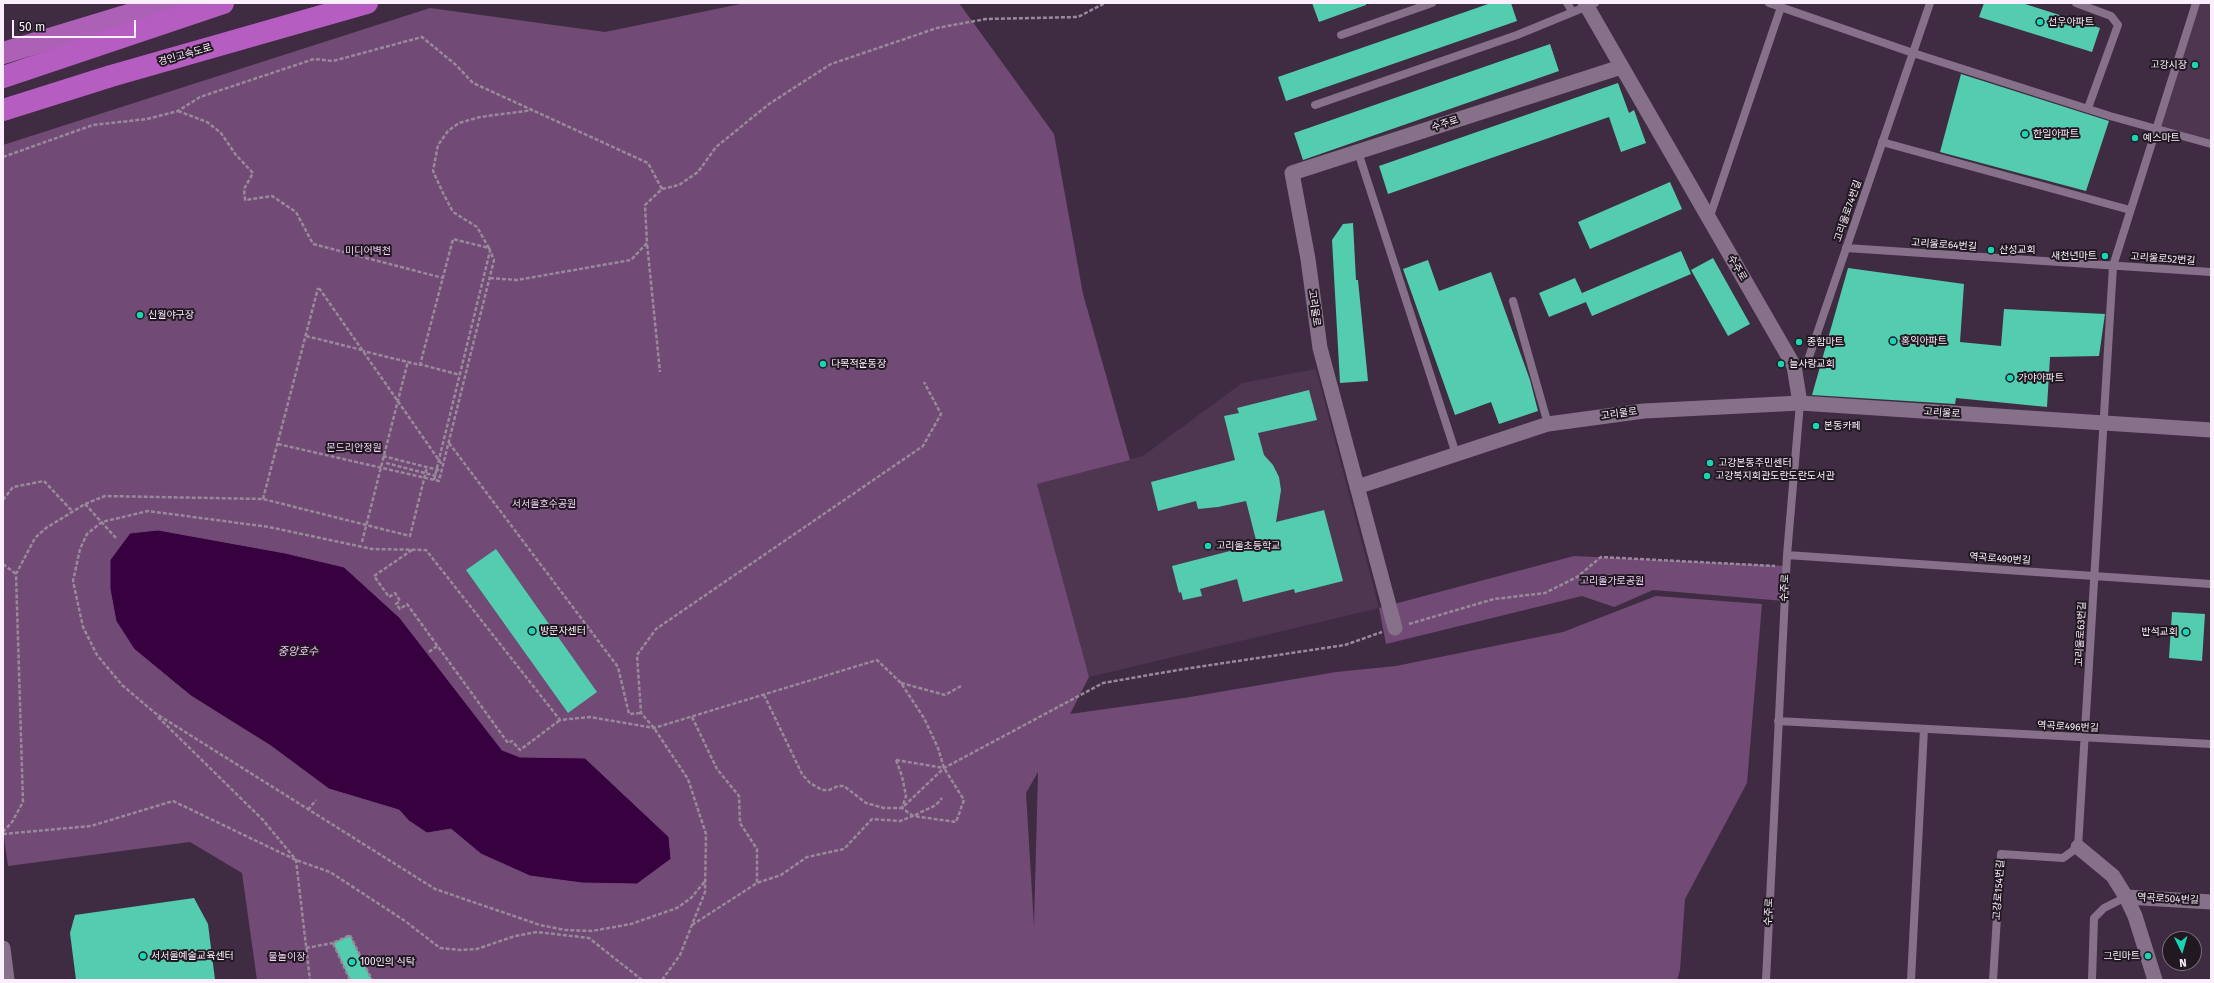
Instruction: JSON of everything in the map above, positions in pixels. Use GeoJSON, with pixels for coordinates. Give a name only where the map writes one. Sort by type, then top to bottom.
{"type":"FeatureCollection","features":[{"type":"Feature","properties":{"kind":"highway"},"geometry":{"type":"LineString","coordinates":[[3,53],[145,10],[222,3]]}},
{"type":"Feature","properties":{"kind":"highway"},"geometry":{"type":"LineString","coordinates":[[3,77],[222,3]]}},
{"type":"Feature","properties":{"kind":"highway","name":"경인고속도로"},"geometry":{"type":"LineString","coordinates":[[3,110],[111,76],[367,3]]}},
{"type":"Feature","properties":{"kind":"highway"},"geometry":{"type":"LineString","coordinates":[[3,125],[111,76]]}},
{"type":"Feature","properties":{"kind":"street","name":"수주로"},"geometry":{"type":"LineString","coordinates":[[1589,4],[1621,67],[1794,366],[1800,403]]}},
{"type":"Feature","properties":{"kind":"street","name":"수주로"},"geometry":{"type":"LineString","coordinates":[[1292,173],[1621,67]]}},
{"type":"Feature","properties":{"kind":"street","name":"고리울로"},"geometry":{"type":"LineString","coordinates":[[1292,173],[1308,259],[1320,348],[1357,487],[1548,424],[1644,410],[1800,403],[2211,430]]}},
{"type":"Feature","properties":{"kind":"street"},"geometry":{"type":"LineString","coordinates":[[1357,487],[1395,628]]}},
{"type":"Feature","properties":{"kind":"street"},"geometry":{"type":"LineString","coordinates":[[2078,846],[2113,876],[2126,897],[2135,916],[2155,980]]}},
{"type":"Feature","properties":{"kind":"street","name":"역곡로504번길"},"geometry":{"type":"LineString","coordinates":[[2126,897],[2211,902]]}},
{"type":"Feature","properties":{"kind":"street"},"geometry":{"type":"LineString","coordinates":[[3,948],[7,980]]}},
{"type":"Feature","properties":{"kind":"lane"},"geometry":{"type":"LineString","coordinates":[[1342,35],[1432,3]]}},
{"type":"Feature","properties":{"kind":"lane"},"geometry":{"type":"LineString","coordinates":[[1567,3],[1572,11]]}},
{"type":"Feature","properties":{"kind":"lane"},"geometry":{"type":"LineString","coordinates":[[1769,3],[1913,53],[2088,108],[2211,144]]}},
{"type":"Feature","properties":{"kind":"lane","name":"고리울로74번길"},"geometry":{"type":"LineString","coordinates":[[1794,366],[1808,360],[1930,3]]}},
{"type":"Feature","properties":{"kind":"lane"},"geometry":{"type":"LineString","coordinates":[[2076,3],[2111,16],[2118,25],[2088,108]]}},
{"type":"Feature","properties":{"kind":"lane"},"geometry":{"type":"LineString","coordinates":[[2104,423],[2113,266],[2196,3]]}},
{"type":"Feature","properties":{"kind":"lane"},"geometry":{"type":"LineString","coordinates":[[1315,105],[1517,35],[1589,4]]}},
{"type":"Feature","properties":{"kind":"lane"},"geometry":{"type":"LineString","coordinates":[[1709,219],[1780,7]]}},
{"type":"Feature","properties":{"kind":"lane"},"geometry":{"type":"LineString","coordinates":[[1882,142],[2130,210]]}},
{"type":"Feature","properties":{"kind":"lane"},"geometry":{"type":"LineString","coordinates":[[1358,152],[1456,454]]}},
{"type":"Feature","properties":{"kind":"lane","name":"고리울로64번길"},"geometry":{"type":"LineString","coordinates":[[1846,248],[2113,266]]}},
{"type":"Feature","properties":{"kind":"lane","name":"고리울로52번길"},"geometry":{"type":"LineString","coordinates":[[2113,266],[2211,272]]}},
{"type":"Feature","properties":{"kind":"lane"},"geometry":{"type":"LineString","coordinates":[[1513,301],[1548,424]]}},
{"type":"Feature","properties":{"kind":"lane","name":"수주로"},"geometry":{"type":"LineString","coordinates":[[1766,980],[1786,566],[1800,403]]}},
{"type":"Feature","properties":{"kind":"lane","name":"고리울로63번길"},"geometry":{"type":"LineString","coordinates":[[2078,846],[2104,423]]}},
{"type":"Feature","properties":{"kind":"lane","name":"역곡로490번길"},"geometry":{"type":"LineString","coordinates":[[1787,555],[2211,584]]}},
{"type":"Feature","properties":{"kind":"lane","name":"역곡로496번길"},"geometry":{"type":"LineString","coordinates":[[1778,721],[2211,744]]}},
{"type":"Feature","properties":{"kind":"lane"},"geometry":{"type":"LineString","coordinates":[[1911,980],[1924,729]]}},
{"type":"Feature","properties":{"kind":"lane","name":"고강로154번길"},"geometry":{"type":"LineString","coordinates":[[1993,980],[2001,854],[2063,858],[2078,846]]}},
{"type":"Feature","properties":{"kind":"lane"},"geometry":{"type":"LineString","coordinates":[[2092,980],[2094,918],[2104,908],[2126,897]]}},
{"type":"Feature","properties":{"kind":"path"},"geometry":{"type":"LineString","coordinates":[[660,372],[647,243],[645,205],[662,189],[679,185],[698,172],[716,148],[763,109],[830,64],[938,28],[986,19],[1078,18],[1105,3]]}},
{"type":"Feature","properties":{"kind":"path"},"geometry":{"type":"LineString","coordinates":[[3,157],[93,125],[147,119],[178,111],[200,97],[314,59],[334,61],[422,37],[456,65],[473,83],[648,163],[662,189]]}},
{"type":"Feature","properties":{"kind":"path"},"geometry":{"type":"LineString","coordinates":[[278,444],[439,481],[494,260],[477,227],[453,212],[443,193],[433,171],[438,145],[448,131],[459,124],[480,117],[533,110]]}},
{"type":"Feature","properties":{"kind":"path"},"geometry":{"type":"LineString","coordinates":[[178,111],[207,122],[221,133],[236,155],[253,173],[244,189],[244,200],[272,196],[296,212],[314,244],[443,278]]}},
{"type":"Feature","properties":{"kind":"path"},"geometry":{"type":"LineString","coordinates":[[363,350],[420,364],[453,239],[490,250]]}},
{"type":"Feature","properties":{"kind":"path"},"geometry":{"type":"LineString","coordinates":[[490,278],[517,280],[631,260],[647,243]]}},
{"type":"Feature","properties":{"kind":"path"},"geometry":{"type":"LineString","coordinates":[[434,480],[490,250]]}},
{"type":"Feature","properties":{"kind":"path"},"geometry":{"type":"LineString","coordinates":[[264,499],[318,288],[439,458],[443,467]]}},
{"type":"Feature","properties":{"kind":"path"},"geometry":{"type":"LineString","coordinates":[[306,336],[460,374]]}},
{"type":"Feature","properties":{"kind":"path"},"geometry":{"type":"LineString","coordinates":[[362,542],[408,362]]}},
{"type":"Feature","properties":{"kind":"path"},"geometry":{"type":"LineString","coordinates":[[662,980],[680,955],[705,892],[706,834],[688,780],[654,728],[641,713],[637,655],[656,629],[922,446],[941,414],[924,382]]}},
{"type":"Feature","properties":{"kind":"path"},"geometry":{"type":"LineString","coordinates":[[449,443],[618,667],[629,714],[641,713]]}},
{"type":"Feature","properties":{"kind":"path"},"geometry":{"type":"LineString","coordinates":[[383,456],[442,471]]}},
{"type":"Feature","properties":{"kind":"path"},"geometry":{"type":"LineString","coordinates":[[386,463],[440,477]]}},
{"type":"Feature","properties":{"kind":"path"},"geometry":{"type":"LineString","coordinates":[[3,833],[12,822],[23,802],[16,574],[35,538],[46,528],[85,504],[105,496],[264,499],[410,536],[427,467]]}},
{"type":"Feature","properties":{"kind":"path"},"geometry":{"type":"LineString","coordinates":[[3,500],[14,487],[44,481],[73,512]]}},
{"type":"Feature","properties":{"kind":"path"},"geometry":{"type":"LineString","coordinates":[[85,504],[116,538]]}},
{"type":"Feature","properties":{"kind":"path"},"geometry":{"type":"LineString","coordinates":[[310,980],[296,860],[263,820],[154,713],[122,685],[102,661],[82,627],[74,581],[80,549],[87,534],[102,522],[148,511],[269,527],[372,549],[426,550],[560,720]]}},
{"type":"Feature","properties":{"kind":"path"},"geometry":{"type":"LineString","coordinates":[[412,550],[374,576],[389,597],[395,593],[400,601],[396,604],[400,609],[407,604],[508,743],[512,741],[520,750],[560,720],[590,717],[654,728],[876,660],[901,683],[924,718],[938,748],[944,768],[964,800],[956,822],[913,816],[902,808],[884,808],[866,803],[844,786],[838,786],[829,790],[817,789],[802,774],[764,695]]}},
{"type":"Feature","properties":{"kind":"path"},"geometry":{"type":"LineString","coordinates":[[902,808],[944,768],[1102,684],[1184,669],[1345,645],[1395,628],[1494,599],[1545,593],[1577,577],[1601,557],[1786,566]]}},
{"type":"Feature","properties":{"kind":"path"},"geometry":{"type":"LineString","coordinates":[[3,564],[16,574]]}},
{"type":"Feature","properties":{"kind":"path"},"geometry":{"type":"LineString","coordinates":[[429,652],[437,646]]}},
{"type":"Feature","properties":{"kind":"path"},"geometry":{"type":"LineString","coordinates":[[901,683],[945,695],[961,686]]}},
{"type":"Feature","properties":{"kind":"path"},"geometry":{"type":"LineString","coordinates":[[154,713],[435,889],[524,921],[565,930],[592,931],[631,924],[658,916],[677,908],[691,898],[706,880]]}},
{"type":"Feature","properties":{"kind":"path"},"geometry":{"type":"LineString","coordinates":[[692,717],[717,769],[739,796],[740,823],[757,849],[757,882]]}},
{"type":"Feature","properties":{"kind":"path"},"geometry":{"type":"LineString","coordinates":[[902,808],[906,796],[902,776],[896,760],[944,768]]}},
{"type":"Feature","properties":{"kind":"path"},"geometry":{"type":"LineString","coordinates":[[692,925],[757,882],[781,875],[807,857],[844,849],[872,819],[900,821],[936,806],[942,798]]}},
{"type":"Feature","properties":{"kind":"path"},"geometry":{"type":"LineString","coordinates":[[308,810],[316,800]]}},
{"type":"Feature","properties":{"kind":"path"},"geometry":{"type":"LineString","coordinates":[[3,833],[91,826],[173,801],[296,860],[330,872],[405,921],[440,948],[461,950],[477,949],[515,936],[537,932],[589,938],[642,980]]}},
{"type":"Feature","properties":{"kind":"path"},"geometry":{"type":"LineString","coordinates":[[306,948],[333,943],[350,935],[372,980]]}},
{"type":"Feature","properties":{"kind":"path"},"geometry":{"type":"LineString","coordinates":[[333,943],[350,980]]}},
{"type":"Feature","properties":{"kind":"shaded area","name":"고강시장"},"geometry":{"type":"Polygon","coordinates":[[[2199,3],[2211,3],[2211,142],[2160,127],[2199,3]]]}},
{"type":"Feature","properties":{"kind":"shaded area","name":"고리울초등학교"},"geometry":{"type":"Polygon","coordinates":[[[1316,369],[1379,608],[1089,677],[1037,484],[1143,456],[1242,383],[1316,369]]]}},
{"type":"Feature","properties":{"kind":"green space","name":"서서울호수공원"},"geometry":{"type":"Polygon","coordinates":[[[745,3],[959,3],[1054,134],[1083,294],[1130,460],[1037,484],[1089,677],[1070,714],[1184,698],[1336,672],[1396,666],[1563,632],[1656,596],[1762,604],[1747,783],[1685,899],[1680,970],[1677,980],[257,980],[242,873],[190,842],[8,866],[3,830],[3,145],[430,8],[605,32],[745,3]],[[1038,772],[1026,793],[1034,926],[1038,772]]]}},
{"type":"Feature","properties":{"kind":"green space","name":"고리울가로공원"},"geometry":{"type":"Polygon","coordinates":[[[1574,556],[1786,566],[1784,601],[1653,590],[1614,607],[1582,596],[1386,644],[1379,608],[1574,556]]]}},
{"type":"Feature","properties":{"kind":"water","name":"중앙호수"},"geometry":{"type":"Polygon","coordinates":[[[158,530],[285,553],[344,567],[400,618],[502,750],[520,757],[585,758],[669,837],[671,859],[637,884],[582,883],[530,876],[481,854],[451,829],[427,833],[409,821],[399,810],[329,789],[271,746],[191,696],[134,649],[116,621],[110,589],[110,560],[130,533],[158,530]]]}},
{"type":"Feature","properties":{"kind":"building"},"geometry":{"type":"Polygon","coordinates":[[[1312,3],[1366,3],[1366,5],[1319,22],[1312,3]]]}},
{"type":"Feature","properties":{"kind":"building"},"geometry":{"type":"Polygon","coordinates":[[[1491,3],[1511,3],[1517,21],[1286,101],[1278,77],[1491,3]]]}},
{"type":"Feature","properties":{"kind":"building","name":"선우아파트"},"geometry":{"type":"Polygon","coordinates":[[[1984,3],[2022,3],[2100,28],[2092,52],[1979,17],[1984,3]]]}},
{"type":"Feature","properties":{"kind":"building"},"geometry":{"type":"Polygon","coordinates":[[[1550,44],[1559,71],[1303,160],[1294,133],[1550,44]]]}},
{"type":"Feature","properties":{"kind":"building","name":"한일아파트"},"geometry":{"type":"Polygon","coordinates":[[[1961,74],[2109,121],[2086,191],[1940,152],[1961,74]]]}},
{"type":"Feature","properties":{"kind":"building"},"geometry":{"type":"Polygon","coordinates":[[[1618,83],[1629,113],[1634,110],[1646,143],[1621,152],[1609,117],[1388,194],[1379,166],[1618,83]]]}},
{"type":"Feature","properties":{"kind":"building"},"geometry":{"type":"Polygon","coordinates":[[[1670,182],[1682,209],[1590,249],[1578,222],[1670,182]]]}},
{"type":"Feature","properties":{"kind":"building"},"geometry":{"type":"Polygon","coordinates":[[[1353,223],[1356,280],[1358,280],[1368,381],[1340,383],[1332,240],[1343,224],[1353,223]]]}},
{"type":"Feature","properties":{"kind":"building"},"geometry":{"type":"Polygon","coordinates":[[[1681,251],[1691,274],[1592,316],[1582,293],[1681,251]]]}},
{"type":"Feature","properties":{"kind":"building"},"geometry":{"type":"Polygon","coordinates":[[[1713,258],[1750,324],[1728,336],[1691,270],[1713,258]]]}},
{"type":"Feature","properties":{"kind":"building"},"geometry":{"type":"Polygon","coordinates":[[[1428,260],[1439,291],[1491,272],[1530,380],[1538,411],[1499,424],[1491,402],[1455,415],[1403,269],[1428,260]]]}},
{"type":"Feature","properties":{"kind":"building","name":"홍익아파트"},"geometry":{"type":"Polygon","coordinates":[[[1848,268],[1964,284],[1960,342],[2001,346],[2004,309],[2105,314],[2099,356],[2050,357],[2047,407],[1956,398],[1955,404],[1812,395],[1848,268]]]}},
{"type":"Feature","properties":{"kind":"building"},"geometry":{"type":"Polygon","coordinates":[[[1575,278],[1586,302],[1549,317],[1539,293],[1575,278]]]}},
{"type":"Feature","properties":{"kind":"building"},"geometry":{"type":"Polygon","coordinates":[[[1309,390],[1317,420],[1258,433],[1264,455],[1273,465],[1279,477],[1281,490],[1276,522],[1324,510],[1343,581],[1295,593],[1294,589],[1243,602],[1237,579],[1200,589],[1202,596],[1183,600],[1181,592],[1179,593],[1172,566],[1257,544],[1246,501],[1218,507],[1198,509],[1196,501],[1158,511],[1151,482],[1235,460],[1224,416],[1239,413],[1237,408],[1309,390]]]}},
{"type":"Feature","properties":{"kind":"building","name":"방문자센터"},"geometry":{"type":"Polygon","coordinates":[[[496,549],[597,692],[568,713],[466,570],[496,549]]]}},
{"type":"Feature","properties":{"kind":"building"},"geometry":{"type":"Polygon","coordinates":[[[2172,612],[2205,614],[2202,661],[2169,658],[2172,612]]]}},
{"type":"Feature","properties":{"kind":"building","name":"서서울예술교육센터"},"geometry":{"type":"Polygon","coordinates":[[[194,898],[208,924],[215,980],[76,980],[70,933],[75,915],[194,898]]]}},
{"type":"Feature","properties":{"kind":"building","name":"100인의 식탁"},"geometry":{"type":"Polygon","coordinates":[[[350,935],[372,980],[350,980],[333,943],[350,935]]]}},
{"type":"Feature","properties":{"kind":"place","name":"선우아파트"},"geometry":{"type":"Point","coordinates":[2040,22]}},
{"type":"Feature","properties":{"kind":"place","name":"고강시장"},"geometry":{"type":"Point","coordinates":[2195,65]}},
{"type":"Feature","properties":{"kind":"place","name":"한일아파트"},"geometry":{"type":"Point","coordinates":[2025,134]}},
{"type":"Feature","properties":{"kind":"place","name":"예스마트"},"geometry":{"type":"Point","coordinates":[2135,138]}},
{"type":"Feature","properties":{"kind":"place","name":"산성교회"},"geometry":{"type":"Point","coordinates":[1991,250]}},
{"type":"Feature","properties":{"kind":"place","name":"새천년마트"},"geometry":{"type":"Point","coordinates":[2105,256]}},
{"type":"Feature","properties":{"kind":"place","name":"신월야구장"},"geometry":{"type":"Point","coordinates":[140,315]}},
{"type":"Feature","properties":{"kind":"place","name":"홍익아파트"},"geometry":{"type":"Point","coordinates":[1893,341]}},
{"type":"Feature","properties":{"kind":"place","name":"종합마트"},"geometry":{"type":"Point","coordinates":[1799,342]}},
{"type":"Feature","properties":{"kind":"place","name":"다목적운동장"},"geometry":{"type":"Point","coordinates":[823,364]}},
{"type":"Feature","properties":{"kind":"place","name":"늘사랑교회"},"geometry":{"type":"Point","coordinates":[1781,364]}},
{"type":"Feature","properties":{"kind":"place","name":"가야아파트"},"geometry":{"type":"Point","coordinates":[2010,378]}},
{"type":"Feature","properties":{"kind":"place","name":"본동카페"},"geometry":{"type":"Point","coordinates":[1816,426]}},
{"type":"Feature","properties":{"kind":"place","name":"고강본동주민센터"},"geometry":{"type":"Point","coordinates":[1710,463]}},
{"type":"Feature","properties":{"kind":"place","name":"고강복지회관도란도란도서관"},"geometry":{"type":"Point","coordinates":[1707,476]}},
{"type":"Feature","properties":{"kind":"place","name":"고리울초등학교"},"geometry":{"type":"Point","coordinates":[1208,546]}},
{"type":"Feature","properties":{"kind":"place","name":"방문자센터"},"geometry":{"type":"Point","coordinates":[532,631]}},
{"type":"Feature","properties":{"kind":"place","name":"반석교회"},"geometry":{"type":"Point","coordinates":[2186,632]}},
{"type":"Feature","properties":{"kind":"place","name":"서서울예술교육센터"},"geometry":{"type":"Point","coordinates":[143,956]}},
{"type":"Feature","properties":{"kind":"place","name":"그린마트"},"geometry":{"type":"Point","coordinates":[2148,956]}},
{"type":"Feature","properties":{"kind":"place","name":"100인의 식탁"},"geometry":{"type":"Point","coordinates":[352,962]}},
{"type":"Feature","properties":{"kind":"park label","name":"미디어벽천"},"geometry":{"type":"Point","coordinates":[368,251]}},
{"type":"Feature","properties":{"kind":"park label","name":"몬드리안정원"},"geometry":{"type":"Point","coordinates":[354,448]}},
{"type":"Feature","properties":{"kind":"park label","name":"물놀이장"},"geometry":{"type":"Point","coordinates":[287,957]}}]}
